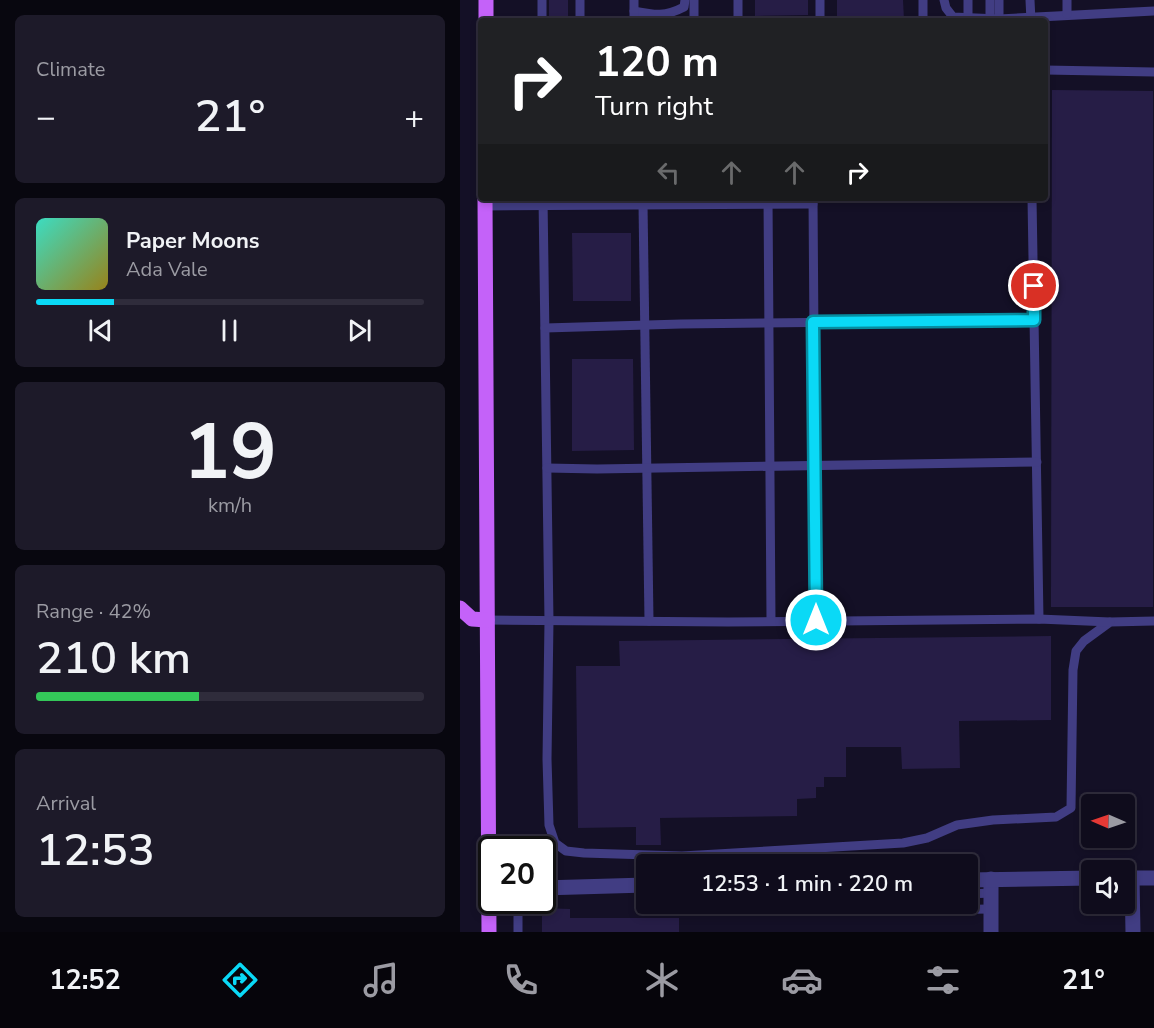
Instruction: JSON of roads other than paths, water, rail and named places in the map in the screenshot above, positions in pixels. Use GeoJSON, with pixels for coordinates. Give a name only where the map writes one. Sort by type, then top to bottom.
{"type":"FeatureCollection","features":[{"type":"Feature","properties":{"kind":"main road"},"geometry":{"type":"LineString","coordinates":[[486,0],[486,18]]}},
{"type":"Feature","properties":{"kind":"main road"},"geometry":{"type":"LineString","coordinates":[[485,202],[489,836]]}},
{"type":"Feature","properties":{"kind":"main road"},"geometry":{"type":"LineString","coordinates":[[460,608],[472,619],[487,621]]}},
{"type":"Feature","properties":{"kind":"main road"},"geometry":{"type":"LineString","coordinates":[[489,914],[489,932]]}},
{"type":"Feature","properties":{"kind":"street"},"geometry":{"type":"LineString","coordinates":[[1135,878],[1153,878]]}},
{"type":"Feature","properties":{"kind":"street"},"geometry":{"type":"LineString","coordinates":[[978,883],[991,886],[1081,879]]}},
{"type":"Feature","properties":{"kind":"street"},"geometry":{"type":"LineString","coordinates":[[556,888],[636,885]]}},
{"type":"Feature","properties":{"kind":"street"},"geometry":{"type":"LineString","coordinates":[[991,886],[991,932]]}},
{"type":"Feature","properties":{"kind":"street"},"geometry":{"type":"LineString","coordinates":[[1131,914],[1133,932]]}},
{"type":"Feature","properties":{"kind":"lane"},"geometry":{"type":"LineString","coordinates":[[542,0],[542,18]]}},
{"type":"Feature","properties":{"kind":"lane"},"geometry":{"type":"LineString","coordinates":[[580,0],[580,18]]}},
{"type":"Feature","properties":{"kind":"lane"},"geometry":{"type":"LineString","coordinates":[[634,0],[634,16],[669,15],[685,4]]}},
{"type":"Feature","properties":{"kind":"lane"},"geometry":{"type":"LineString","coordinates":[[694,0],[694,18]]}},
{"type":"Feature","properties":{"kind":"lane"},"geometry":{"type":"LineString","coordinates":[[738,0],[738,18]]}},
{"type":"Feature","properties":{"kind":"lane"},"geometry":{"type":"LineString","coordinates":[[820,0],[820,18]]}},
{"type":"Feature","properties":{"kind":"lane"},"geometry":{"type":"LineString","coordinates":[[923,0],[923,18]]}},
{"type":"Feature","properties":{"kind":"lane"},"geometry":{"type":"LineString","coordinates":[[944,0],[946,8],[953,17],[958,18]]}},
{"type":"Feature","properties":{"kind":"lane"},"geometry":{"type":"LineString","coordinates":[[963,18],[968,0]]}},
{"type":"Feature","properties":{"kind":"lane"},"geometry":{"type":"LineString","coordinates":[[990,0],[994,18]]}},
{"type":"Feature","properties":{"kind":"lane"},"geometry":{"type":"LineString","coordinates":[[994,18],[999,0]]}},
{"type":"Feature","properties":{"kind":"lane"},"geometry":{"type":"LineString","coordinates":[[1030,0],[1031,18]]}},
{"type":"Feature","properties":{"kind":"lane"},"geometry":{"type":"LineString","coordinates":[[1067,0],[1067,14]]}},
{"type":"Feature","properties":{"kind":"lane"},"geometry":{"type":"LineString","coordinates":[[1125,11],[1126,0]]}},
{"type":"Feature","properties":{"kind":"lane"},"geometry":{"type":"LineString","coordinates":[[676,18],[685,4]]}},
{"type":"Feature","properties":{"kind":"lane"},"geometry":{"type":"LineString","coordinates":[[1038,18],[1067,14],[1153,11]]}},
{"type":"Feature","properties":{"kind":"lane"},"geometry":{"type":"LineString","coordinates":[[1048,70],[1153,72]]}},
{"type":"Feature","properties":{"kind":"lane"},"geometry":{"type":"LineString","coordinates":[[485,202],[643,204],[701,201],[813,201],[816,620]]}},
{"type":"Feature","properties":{"kind":"lane"},"geometry":{"type":"LineString","coordinates":[[768,201],[771,620]]}},
{"type":"Feature","properties":{"kind":"lane"},"geometry":{"type":"LineString","coordinates":[[1032,201],[1039,619]]}},
{"type":"Feature","properties":{"kind":"lane"},"geometry":{"type":"LineString","coordinates":[[544,202],[549,621],[547,759],[549,825],[555,843],[566,851],[584,853],[682,856],[903,843],[927,838],[957,825],[993,820],[1056,818],[1071,808],[1073,670],[1076,651],[1084,641],[1110,622]]}},
{"type":"Feature","properties":{"kind":"lane"},"geometry":{"type":"LineString","coordinates":[[643,204],[649,621]]}},
{"type":"Feature","properties":{"kind":"lane"},"geometry":{"type":"LineString","coordinates":[[545,328],[1034,320]]}},
{"type":"Feature","properties":{"kind":"lane"},"geometry":{"type":"LineString","coordinates":[[547,468],[1037,462]]}},
{"type":"Feature","properties":{"kind":"lane"},"geometry":{"type":"LineString","coordinates":[[487,621],[1039,619],[1153,621]]}},
{"type":"Feature","properties":{"kind":"lane"},"geometry":{"type":"LineString","coordinates":[[978,890],[991,886]]}},
{"type":"Feature","properties":{"kind":"lane"},"geometry":{"type":"LineString","coordinates":[[978,909],[991,909]]}},
{"type":"Feature","properties":{"kind":"lane"},"geometry":{"type":"LineString","coordinates":[[518,914],[518,932]]}}]}
